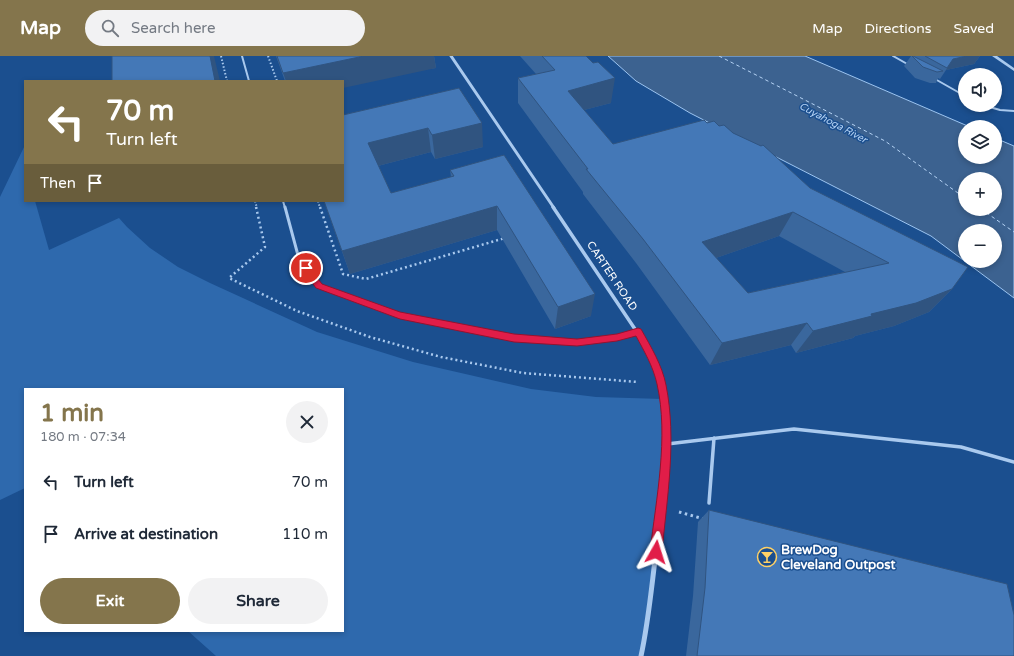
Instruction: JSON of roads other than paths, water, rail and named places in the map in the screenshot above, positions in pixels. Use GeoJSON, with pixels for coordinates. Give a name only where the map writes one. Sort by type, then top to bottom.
{"type":"FeatureCollection","features":[{"type":"Feature","properties":{"kind":"street","name":"CARTER ROAD"},"geometry":{"type":"LineString","coordinates":[[451,56],[638,332],[653,359],[661,384],[665,414],[666,444],[656,552],[641,656]]}},
{"type":"Feature","properties":{"kind":"street"},"geometry":{"type":"LineString","coordinates":[[994,56],[1014,70]]}},
{"type":"Feature","properties":{"kind":"lane"},"geometry":{"type":"LineString","coordinates":[[242,56],[249,80]]}},
{"type":"Feature","properties":{"kind":"lane"},"geometry":{"type":"LineString","coordinates":[[893,56],[909,65]]}},
{"type":"Feature","properties":{"kind":"lane"},"geometry":{"type":"LineString","coordinates":[[930,77],[958,92]]}},
{"type":"Feature","properties":{"kind":"lane"},"geometry":{"type":"LineString","coordinates":[[1002,110],[1014,111]]}},
{"type":"Feature","properties":{"kind":"lane"},"geometry":{"type":"LineString","coordinates":[[282,202],[298,259],[319,286],[400,315],[514,338],[577,343],[617,338],[638,332]]}},
{"type":"Feature","properties":{"kind":"lane"},"geometry":{"type":"LineString","coordinates":[[666,444],[794,429],[960,447],[1014,462]]}},
{"type":"Feature","properties":{"kind":"lane"},"geometry":{"type":"LineString","coordinates":[[709,503],[714,438]]}},
{"type":"Feature","properties":{"kind":"water","name":"Cuyahoga River"},"geometry":{"type":"Polygon","coordinates":[[[608,56],[805,56],[958,122],[958,164],[1002,164],[1002,141],[1014,146],[1014,298],[974,268],[1002,268],[1002,224],[958,224],[958,256],[931,236],[690,113],[636,81],[608,56]]]}},
{"type":"Feature","properties":{"kind":"place","name":"BrewDog Cleveland Outpost"},"geometry":{"type":"Point","coordinates":[767,557]}}]}
